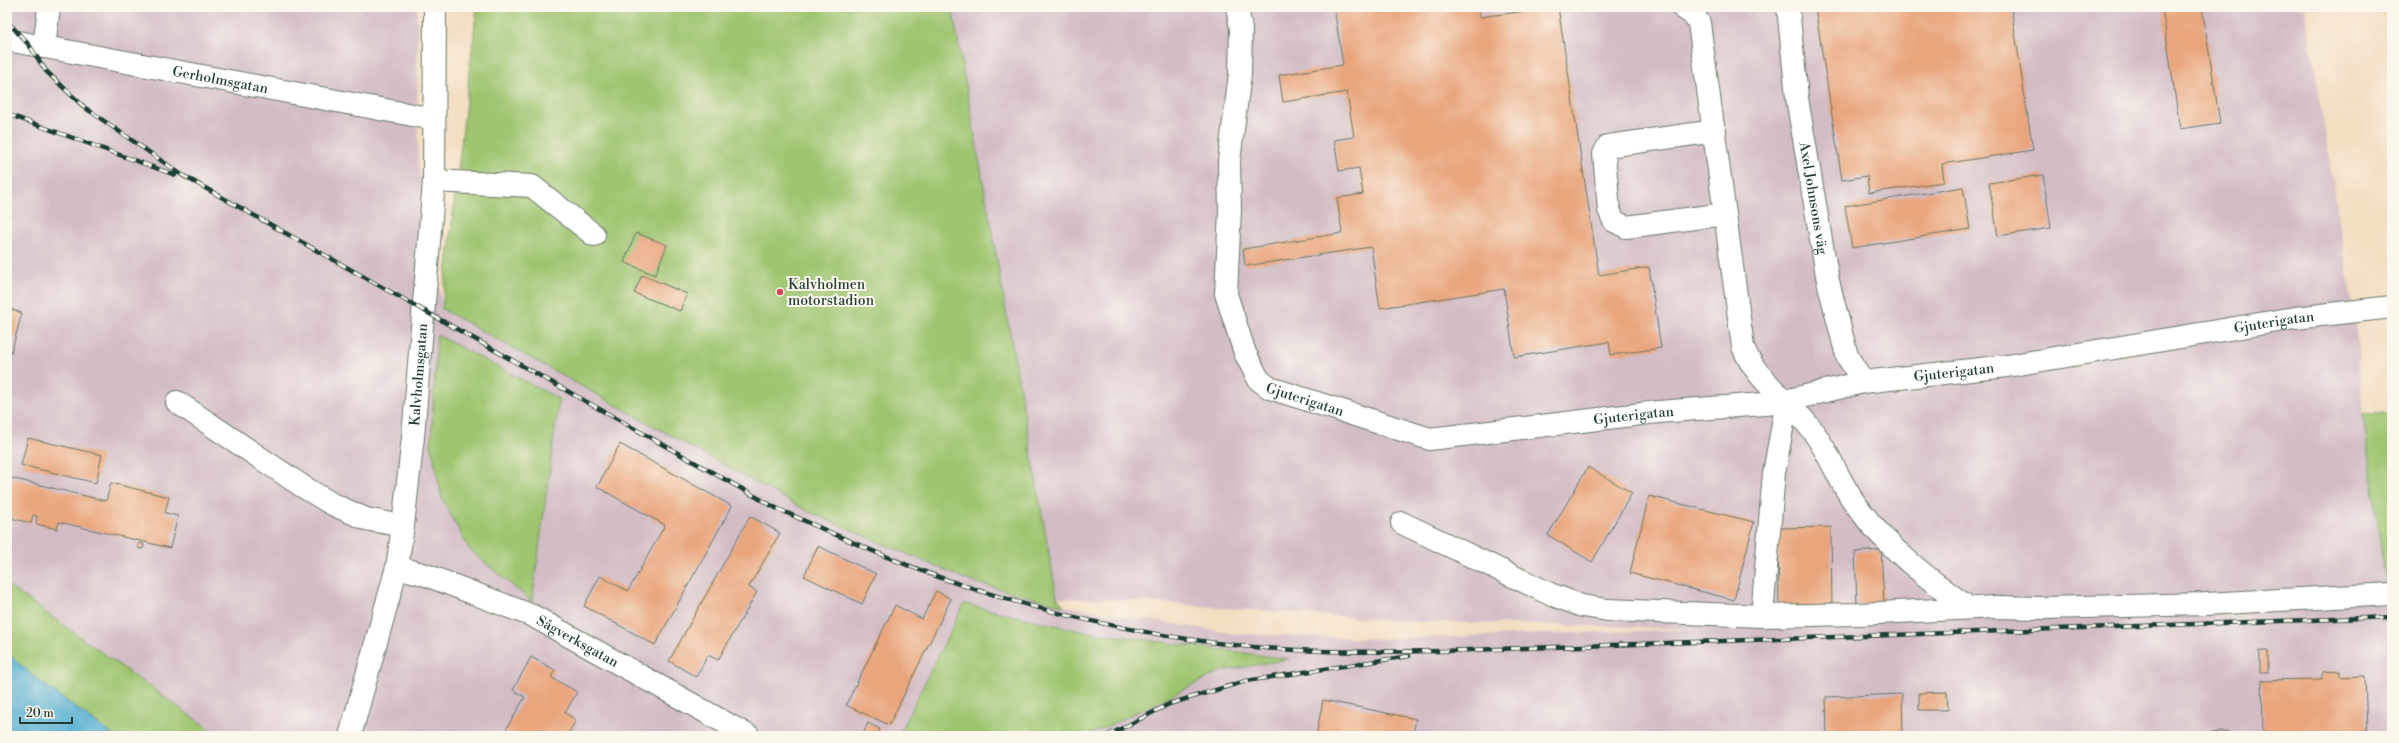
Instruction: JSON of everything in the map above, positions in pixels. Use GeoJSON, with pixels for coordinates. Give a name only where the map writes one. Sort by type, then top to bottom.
{"type":"FeatureCollection","features":[{"type":"Feature","properties":{"kind":"street"},"geometry":{"type":"LineString","coordinates":[[44,47],[48,7]]}},
{"type":"Feature","properties":{"kind":"street","name":"Kalvholmsgatan"},"geometry":{"type":"LineString","coordinates":[[350,736],[397,567],[403,526],[413,436],[434,181],[436,7]]}},
{"type":"Feature","properties":{"kind":"street","name":"Gjuterigatan"},"geometry":{"type":"LineString","coordinates":[[1237,7],[1240,29],[1240,74],[1229,161],[1230,210],[1226,294],[1245,353],[1259,380],[1270,388],[1430,440],[1658,412],[1787,401],[1863,382],[2007,366],[2295,318],[2392,307]]}},
{"type":"Feature","properties":{"kind":"street"},"geometry":{"type":"LineString","coordinates":[[1682,7],[1694,15],[1699,23],[1715,131],[1743,347],[1748,359],[1758,373],[1787,401],[1814,431],[1861,512],[1885,539],[1938,586],[1969,608]]}},
{"type":"Feature","properties":{"kind":"street","name":"Axel Johnsons väg"},"geometry":{"type":"LineString","coordinates":[[1788,7],[1798,98],[1828,281],[1847,356],[1863,382]]}},
{"type":"Feature","properties":{"kind":"street","name":"Gerholmsgatan"},"geometry":{"type":"LineString","coordinates":[[7,40],[434,119]]}},
{"type":"Feature","properties":{"kind":"street"},"geometry":{"type":"LineString","coordinates":[[1715,131],[1608,146],[1604,154],[1608,210],[1614,221],[1626,227],[1725,214]]}},
{"type":"Feature","properties":{"kind":"street"},"geometry":{"type":"LineString","coordinates":[[434,181],[532,186],[594,235]]}},
{"type":"Feature","properties":{"kind":"street"},"geometry":{"type":"LineString","coordinates":[[1762,616],[1774,473],[1787,401]]}},
{"type":"Feature","properties":{"kind":"street"},"geometry":{"type":"LineString","coordinates":[[177,402],[302,486],[332,504],[366,519],[403,526]]}},
{"type":"Feature","properties":{"kind":"street"},"geometry":{"type":"LineString","coordinates":[[1402,523],[1550,594],[1582,606],[1650,613],[1762,616],[1969,608],[2205,604],[2392,594]]}},
{"type":"Feature","properties":{"kind":"street","name":"Sågverksgatan"},"geometry":{"type":"LineString","coordinates":[[397,567],[426,575],[533,616],[749,736]]}},
{"type":"Feature","properties":{"kind":"shaded area"},"geometry":{"type":"Polygon","coordinates":[[[7,7],[417,7],[418,162],[443,309],[970,581],[1064,606],[1236,634],[1381,639],[1703,629],[1399,621],[1108,599],[1057,598],[952,7],[2305,7],[2356,327],[2363,415],[2388,600],[2392,600],[2392,736],[1146,736],[1147,731],[1136,736],[1087,736],[1222,671],[1287,659],[1080,631],[965,604],[898,736],[219,736],[7,585],[7,7]]]}},
{"type":"Feature","properties":{"kind":"green space","name":"Kalvholmen motorstadion"},"geometry":{"type":"Polygon","coordinates":[[[477,7],[952,7],[1057,598],[1064,606],[970,581],[809,512],[442,309],[477,7]]]}},
{"type":"Feature","properties":{"kind":"green space"},"geometry":{"type":"Polygon","coordinates":[[[437,335],[559,399],[532,602],[469,549],[442,498],[431,445],[437,335]]]}},
{"type":"Feature","properties":{"kind":"green space"},"geometry":{"type":"Polygon","coordinates":[[[2392,412],[2392,600],[2388,600],[2363,415],[2392,412]]]}},
{"type":"Feature","properties":{"kind":"green space"},"geometry":{"type":"Polygon","coordinates":[[[7,585],[219,736],[114,736],[33,676],[7,652],[7,585]]]}},
{"type":"Feature","properties":{"kind":"green space"},"geometry":{"type":"Polygon","coordinates":[[[964,604],[1080,631],[1289,659],[1222,671],[1087,736],[898,736],[964,604]]]}},
{"type":"Feature","properties":{"kind":"water"},"geometry":{"type":"Polygon","coordinates":[[[7,652],[33,676],[114,736],[7,736],[7,652]]]}},
{"type":"Feature","properties":{"kind":"building"},"geometry":{"type":"Polygon","coordinates":[[[1334,7],[1478,7],[1480,17],[1558,7],[1599,275],[1649,267],[1661,348],[1611,355],[1609,342],[1514,357],[1504,289],[1380,308],[1371,247],[1245,266],[1243,249],[1342,233],[1337,198],[1363,194],[1359,168],[1339,171],[1334,140],[1354,137],[1347,92],[1283,102],[1279,75],[1343,65],[1334,7]]]}},
{"type":"Feature","properties":{"kind":"building"},"geometry":{"type":"Polygon","coordinates":[[[1815,7],[2011,7],[2033,150],[1942,164],[1944,182],[1869,193],[1867,176],[1842,180],[1815,7]]]}},
{"type":"Feature","properties":{"kind":"building"},"geometry":{"type":"Polygon","coordinates":[[[2162,7],[2202,7],[2220,123],[2180,129],[2162,7]]]}},
{"type":"Feature","properties":{"kind":"building"},"geometry":{"type":"Polygon","coordinates":[[[2043,175],[2051,228],[1998,236],[1989,183],[2043,175]]]}},
{"type":"Feature","properties":{"kind":"building"},"geometry":{"type":"Polygon","coordinates":[[[1963,187],[1970,229],[1852,248],[1845,206],[1963,187]]]}},
{"type":"Feature","properties":{"kind":"building"},"geometry":{"type":"Polygon","coordinates":[[[636,233],[667,245],[655,275],[624,262],[636,233]]]}},
{"type":"Feature","properties":{"kind":"building"},"geometry":{"type":"Polygon","coordinates":[[[642,275],[687,294],[680,311],[634,293],[642,275]]]}},
{"type":"Feature","properties":{"kind":"building"},"geometry":{"type":"Polygon","coordinates":[[[7,308],[22,313],[11,353],[7,352],[7,308]]]}},
{"type":"Feature","properties":{"kind":"building"},"geometry":{"type":"Polygon","coordinates":[[[28,438],[102,455],[96,483],[21,465],[28,438]]]}},
{"type":"Feature","properties":{"kind":"building"},"geometry":{"type":"Polygon","coordinates":[[[620,444],[732,506],[655,645],[584,606],[600,576],[628,591],[665,525],[597,487],[620,444]]]}},
{"type":"Feature","properties":{"kind":"building"},"geometry":{"type":"Polygon","coordinates":[[[1588,467],[1632,493],[1592,562],[1548,535],[1588,467]]]}},
{"type":"Feature","properties":{"kind":"building"},"geometry":{"type":"Polygon","coordinates":[[[7,477],[106,501],[111,483],[169,497],[165,513],[178,516],[170,548],[59,522],[57,529],[36,524],[37,516],[33,515],[31,523],[10,518],[12,510],[7,509],[7,477]]]}},
{"type":"Feature","properties":{"kind":"building"},"geometry":{"type":"Polygon","coordinates":[[[1649,496],[1754,522],[1734,600],[1630,573],[1649,496]]]}},
{"type":"Feature","properties":{"kind":"building"},"geometry":{"type":"Polygon","coordinates":[[[750,516],[780,533],[749,587],[757,592],[718,660],[708,655],[696,677],[669,661],[750,516]]]}},
{"type":"Feature","properties":{"kind":"building"},"geometry":{"type":"Polygon","coordinates":[[[1831,527],[1832,608],[1779,609],[1778,528],[1831,527]]]}},
{"type":"Feature","properties":{"kind":"building"},"geometry":{"type":"Polygon","coordinates":[[[141,543],[144,546],[141,549],[138,546],[141,543]]]}},
{"type":"Feature","properties":{"kind":"building"},"geometry":{"type":"Polygon","coordinates":[[[818,546],[876,574],[862,604],[804,576],[818,546]]]}},
{"type":"Feature","properties":{"kind":"building"},"geometry":{"type":"Polygon","coordinates":[[[1881,550],[1884,603],[1857,605],[1855,552],[1881,550]]]}},
{"type":"Feature","properties":{"kind":"building"},"geometry":{"type":"Polygon","coordinates":[[[936,591],[951,599],[889,725],[846,705],[895,605],[922,619],[936,591]]]}},
{"type":"Feature","properties":{"kind":"building"},"geometry":{"type":"Polygon","coordinates":[[[2260,651],[2268,651],[2268,672],[2260,672],[2260,651]]]}},
{"type":"Feature","properties":{"kind":"building"},"geometry":{"type":"Polygon","coordinates":[[[531,657],[555,670],[551,677],[577,692],[565,713],[576,720],[567,736],[514,736],[505,731],[525,697],[513,690],[531,657]]]}},
{"type":"Feature","properties":{"kind":"building"},"geometry":{"type":"Polygon","coordinates":[[[2340,671],[2340,677],[2365,676],[2367,736],[2263,736],[2262,680],[2322,679],[2322,672],[2340,671]]]}},
{"type":"Feature","properties":{"kind":"building"},"geometry":{"type":"Polygon","coordinates":[[[1947,692],[1948,710],[1919,710],[1919,693],[1947,692]]]}},
{"type":"Feature","properties":{"kind":"building"},"geometry":{"type":"Polygon","coordinates":[[[1902,694],[1903,736],[1827,736],[1826,697],[1902,694]]]}},
{"type":"Feature","properties":{"kind":"building"},"geometry":{"type":"Polygon","coordinates":[[[1323,700],[1416,719],[1413,736],[1316,736],[1323,700]]]}},
{"type":"Feature","properties":{"kind":"building"},"geometry":{"type":"Polygon","coordinates":[[[868,723],[880,729],[877,736],[862,736],[868,723]]]}},
{"type":"Feature","properties":{"kind":"building"},"geometry":{"type":"Polygon","coordinates":[[[2228,732],[2228,736],[2138,736],[2138,735],[2228,732]]]}},
{"type":"Feature","properties":{"kind":"railway"},"geometry":{"type":"LineString","coordinates":[[7,21],[29,45],[46,71],[84,107],[182,175],[776,508],[871,550],[943,579],[1070,616],[1138,631],[1207,642],[1292,650],[1368,652],[1443,651],[2392,617]]}},
{"type":"Feature","properties":{"kind":"railway"},"geometry":{"type":"LineString","coordinates":[[7,114],[175,175]]}},
{"type":"Feature","properties":{"kind":"railway"},"geometry":{"type":"LineString","coordinates":[[1107,736],[1169,704],[1246,681],[1409,656]]}},
{"type":"Feature","properties":{"kind":"place","name":"Kalvholmen motorstadion"},"geometry":{"type":"Point","coordinates":[780,292]}}]}
